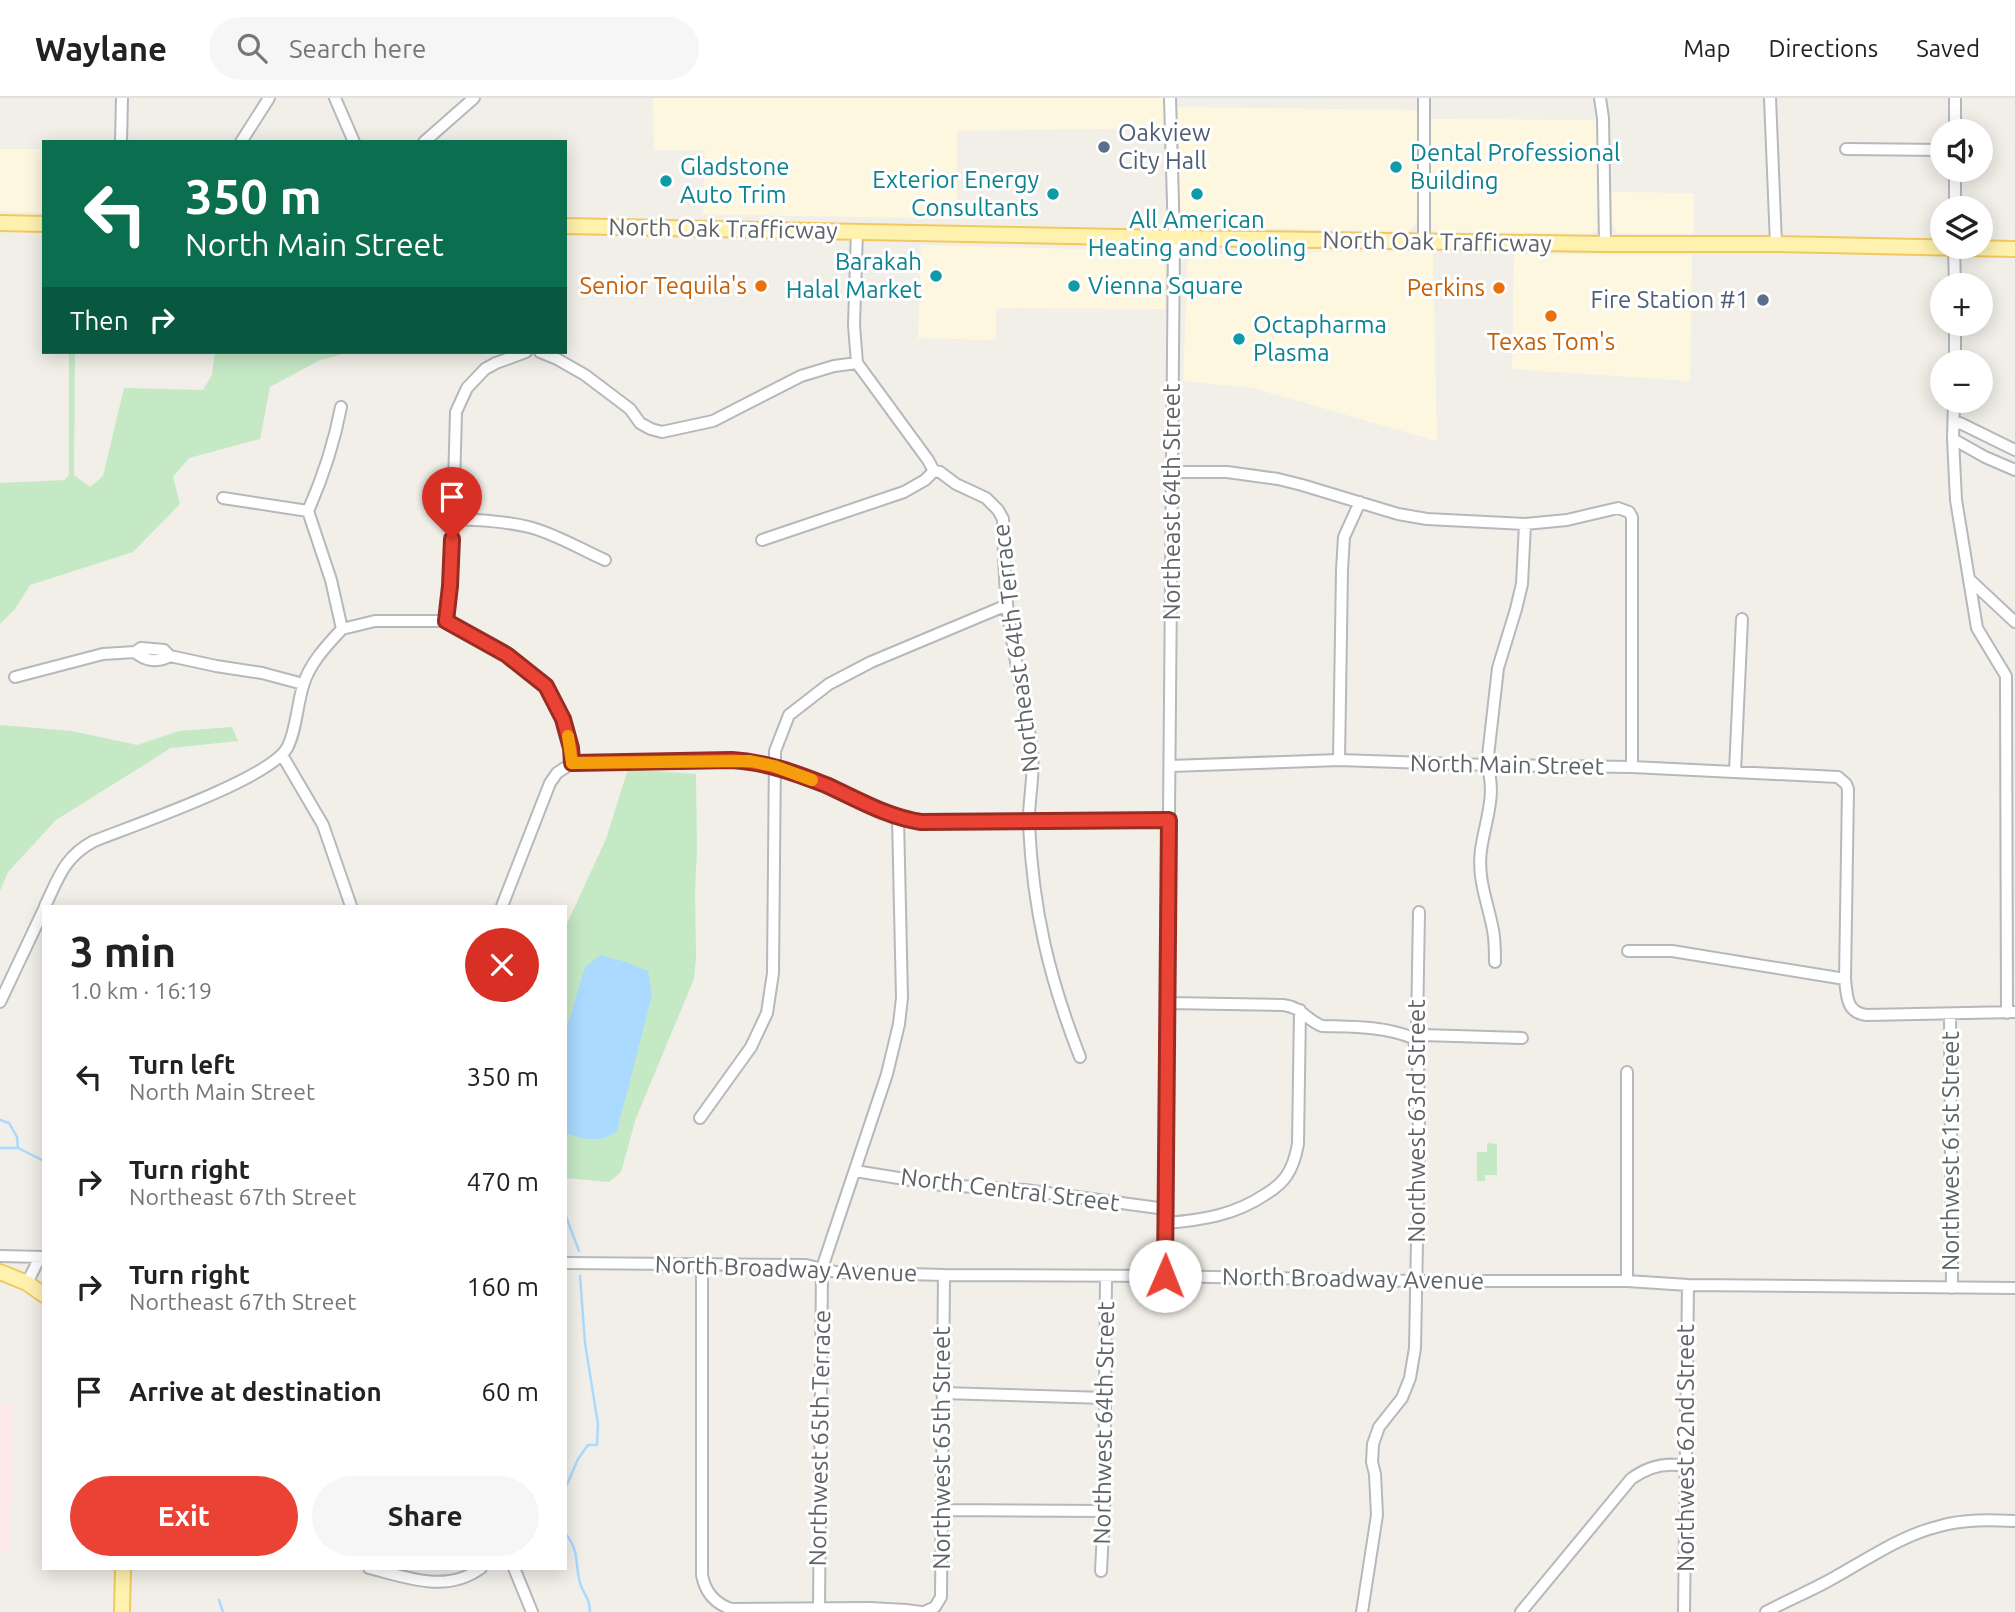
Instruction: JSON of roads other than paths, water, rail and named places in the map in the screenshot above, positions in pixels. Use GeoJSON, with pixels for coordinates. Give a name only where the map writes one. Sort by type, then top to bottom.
{"type":"FeatureCollection","features":[{"type":"Feature","properties":{"kind":"main road"},"geometry":{"type":"LineString","coordinates":[[0,223],[42,224]]}},
{"type":"Feature","properties":{"kind":"main road","name":"North Oak Trafficway"},"geometry":{"type":"LineString","coordinates":[[567,226],[1174,238],[1930,247]]}},
{"type":"Feature","properties":{"kind":"main road","name":"North Oak Trafficway"},"geometry":{"type":"LineString","coordinates":[[1993,249],[2015,249]]}},
{"type":"Feature","properties":{"kind":"main road"},"geometry":{"type":"LineString","coordinates":[[0,1272],[42,1293]]}},
{"type":"Feature","properties":{"kind":"main road"},"geometry":{"type":"LineString","coordinates":[[122,1612],[123,1570]]}},
{"type":"Feature","properties":{"kind":"street"},"geometry":{"type":"LineString","coordinates":[[121,140],[122,98]]}},
{"type":"Feature","properties":{"kind":"street"},"geometry":{"type":"LineString","coordinates":[[242,140],[269,98]]}},
{"type":"Feature","properties":{"kind":"street"},"geometry":{"type":"LineString","coordinates":[[335,98],[353,140]]}},
{"type":"Feature","properties":{"kind":"street"},"geometry":{"type":"LineString","coordinates":[[458,113],[460,98]]}},
{"type":"Feature","properties":{"kind":"street"},"geometry":{"type":"LineString","coordinates":[[426,140],[474,98]]}},
{"type":"Feature","properties":{"kind":"street","name":"Northeast 64th Street"},"geometry":{"type":"LineString","coordinates":[[1170,98],[1174,238],[1170,766]]}},
{"type":"Feature","properties":{"kind":"street"},"geometry":{"type":"LineString","coordinates":[[1424,98],[1424,241]]}},
{"type":"Feature","properties":{"kind":"street"},"geometry":{"type":"LineString","coordinates":[[1600,98],[1603,118],[1605,244]]}},
{"type":"Feature","properties":{"kind":"street"},"geometry":{"type":"LineString","coordinates":[[1770,98],[1776,244]]}},
{"type":"Feature","properties":{"kind":"street"},"geometry":{"type":"LineString","coordinates":[[1955,98],[1955,119]]}},
{"type":"Feature","properties":{"kind":"street"},"geometry":{"type":"LineString","coordinates":[[1846,149],[1930,150]]}},
{"type":"Feature","properties":{"kind":"street"},"geometry":{"type":"LineString","coordinates":[[762,540],[904,492],[915,487],[934,471],[857,363],[854,325],[857,231]]}},
{"type":"Feature","properties":{"kind":"street"},"geometry":{"type":"LineString","coordinates":[[446,621],[450,586],[456,412],[467,388],[485,369],[521,354]]}},
{"type":"Feature","properties":{"kind":"street"},"geometry":{"type":"LineString","coordinates":[[545,354],[585,375],[630,409],[640,423],[662,432],[713,421],[790,380],[834,366],[857,363]]}},
{"type":"Feature","properties":{"kind":"street"},"geometry":{"type":"LineString","coordinates":[[341,407],[335,438],[308,511],[331,580],[342,629]]}},
{"type":"Feature","properties":{"kind":"street"},"geometry":{"type":"LineString","coordinates":[[1628,951],[1672,951],[1845,979],[1851,1008],[1861,1015],[2011,1012],[2006,676],[1977,628],[1956,500],[1954,413]]}},
{"type":"Feature","properties":{"kind":"street"},"geometry":{"type":"LineString","coordinates":[[1954,421],[2015,450]]}},
{"type":"Feature","properties":{"kind":"street"},"geometry":{"type":"LineString","coordinates":[[1953,439],[2015,471]]}},
{"type":"Feature","properties":{"kind":"street","name":"Northeast 64th Terrace"},"geometry":{"type":"LineString","coordinates":[[934,471],[986,498],[1003,519],[1007,605],[1032,751],[1029,821],[1032,875],[1040,931],[1057,996],[1080,1057]]}},
{"type":"Feature","properties":{"kind":"street"},"geometry":{"type":"LineString","coordinates":[[1172,472],[1253,475],[1303,485],[1398,514],[1427,519],[1525,524],[1567,520],[1618,508],[1624,509],[1632,517],[1632,767]]}},
{"type":"Feature","properties":{"kind":"street"},"geometry":{"type":"LineString","coordinates":[[223,498],[308,511]]}},
{"type":"Feature","properties":{"kind":"street"},"geometry":{"type":"LineString","coordinates":[[1339,760],[1342,559],[1344,537],[1360,502]]}},
{"type":"Feature","properties":{"kind":"street"},"geometry":{"type":"LineString","coordinates":[[453,519],[530,527],[605,561]]}},
{"type":"Feature","properties":{"kind":"street"},"geometry":{"type":"LineString","coordinates":[[1495,962],[1494,931],[1483,892],[1480,866],[1491,802],[1487,765],[1498,668],[1522,584],[1525,524]]}},
{"type":"Feature","properties":{"kind":"street"},"geometry":{"type":"LineString","coordinates":[[1970,580],[2015,622]]}},
{"type":"Feature","properties":{"kind":"street"},"geometry":{"type":"LineString","coordinates":[[700,1118],[751,1047],[767,1013],[773,973],[774,766],[777,744],[789,715],[829,684],[882,657],[1007,605]]}},
{"type":"Feature","properties":{"kind":"street"},"geometry":{"type":"LineString","coordinates":[[1735,772],[1742,619]]}},
{"type":"Feature","properties":{"kind":"street"},"geometry":{"type":"LineString","coordinates":[[45,905],[65,864],[83,847],[225,789],[282,755],[290,741],[303,684],[317,659],[342,629],[375,621],[446,621],[507,655],[546,686],[563,719],[572,763]]}},
{"type":"Feature","properties":{"kind":"street"},"geometry":{"type":"LineString","coordinates":[[15,677],[103,654],[135,652],[141,648],[164,650],[170,656],[262,673],[303,684]]}},
{"type":"Feature","properties":{"kind":"street"},"geometry":{"type":"LineString","coordinates":[[282,755],[323,825],[351,905]]}},
{"type":"Feature","properties":{"kind":"street","name":"North Main Street"},"geometry":{"type":"LineString","coordinates":[[1170,766],[1339,760],[1632,767],[1838,777],[1849,789],[1845,979]]}},
{"type":"Feature","properties":{"kind":"street"},"geometry":{"type":"LineString","coordinates":[[502,905],[551,783],[557,773],[572,763],[750,761],[774,766],[824,785],[898,818],[921,822],[1169,820]]}},
{"type":"Feature","properties":{"kind":"street"},"geometry":{"type":"LineString","coordinates":[[1165,1276],[1170,766]]}},
{"type":"Feature","properties":{"kind":"street"},"geometry":{"type":"LineString","coordinates":[[822,1268],[887,1074],[896,1037],[902,998],[898,818]]}},
{"type":"Feature","properties":{"kind":"street"},"geometry":{"type":"LineString","coordinates":[[0,1002],[42,912]]}},
{"type":"Feature","properties":{"kind":"street","name":"Northwest 63rd Street"},"geometry":{"type":"LineString","coordinates":[[1362,1612],[1377,1514],[1373,1444],[1379,1427],[1402,1398],[1410,1378],[1415,1348],[1419,1202],[1418,1055],[1413,1038],[1417,1028],[1419,912]]}},
{"type":"Feature","properties":{"kind":"street"},"geometry":{"type":"LineString","coordinates":[[1168,1003],[1283,1005],[1300,1010],[1322,1026],[1383,1028],[1413,1038],[1422,1035],[1522,1038]]}},
{"type":"Feature","properties":{"kind":"street"},"geometry":{"type":"LineString","coordinates":[[1166,1223],[1228,1214],[1264,1195],[1287,1176],[1298,1144],[1300,1010]]}},
{"type":"Feature","properties":{"kind":"street","name":"Northwest 61st Street"},"geometry":{"type":"LineString","coordinates":[[1950,1015],[1952,1288]]}},
{"type":"Feature","properties":{"kind":"street"},"geometry":{"type":"LineString","coordinates":[[1627,1072],[1627,1281]]}},
{"type":"Feature","properties":{"kind":"street","name":"North Central Street"},"geometry":{"type":"LineString","coordinates":[[855,1171],[942,1185],[1025,1190],[1166,1209]]}},
{"type":"Feature","properties":{"kind":"street"},"geometry":{"type":"LineString","coordinates":[[0,1256],[42,1257],[27,1283]]}},
{"type":"Feature","properties":{"kind":"street","name":"North Broadway Avenue"},"geometry":{"type":"LineString","coordinates":[[567,1263],[806,1265],[836,1272],[944,1275],[1627,1281],[2015,1288]]}},
{"type":"Feature","properties":{"kind":"street"},"geometry":{"type":"LineString","coordinates":[[702,1265],[702,1575],[709,1594],[731,1609],[906,1609],[922,1612]]}},
{"type":"Feature","properties":{"kind":"street","name":"Northwest 65th Terrace"},"geometry":{"type":"LineString","coordinates":[[819,1609],[822,1268]]}},
{"type":"Feature","properties":{"kind":"street","name":"Northwest 65th Street"},"geometry":{"type":"LineString","coordinates":[[922,1612],[935,1607],[941,1597],[944,1275]]}},
{"type":"Feature","properties":{"kind":"street","name":"Northwest 64th Street"},"geometry":{"type":"LineString","coordinates":[[1101,1571],[1106,1276]]}},
{"type":"Feature","properties":{"kind":"street","name":"Northwest 62nd Street"},"geometry":{"type":"LineString","coordinates":[[1684,1612],[1688,1284]]}},
{"type":"Feature","properties":{"kind":"street"},"geometry":{"type":"LineString","coordinates":[[942,1394],[1105,1398]]}},
{"type":"Feature","properties":{"kind":"street"},"geometry":{"type":"LineString","coordinates":[[1521,1612],[1631,1479],[1660,1465],[1685,1466]]}},
{"type":"Feature","properties":{"kind":"street"},"geometry":{"type":"LineString","coordinates":[[943,1510],[1104,1511]]}},
{"type":"Feature","properties":{"kind":"street"},"geometry":{"type":"LineString","coordinates":[[1766,1612],[1922,1531],[1968,1521],[2015,1521]]}},
{"type":"Feature","properties":{"kind":"street"},"geometry":{"type":"LineString","coordinates":[[377,1570],[442,1583],[461,1579],[477,1570]]}},
{"type":"Feature","properties":{"kind":"street"},"geometry":{"type":"LineString","coordinates":[[515,1570],[532,1612]]}},
{"type":"Feature","properties":{"kind":"water"},"geometry":{"type":"Polygon","coordinates":[[[601,955],[648,971],[652,995],[617,1131],[599,1139],[567,1134],[567,1024],[585,967],[601,955]]]}},
{"type":"Feature","properties":{"kind":"waterway"},"geometry":{"type":"LineString","coordinates":[[0,1120],[9,1123],[17,1137],[18,1148],[42,1160]]}},
{"type":"Feature","properties":{"kind":"waterway"},"geometry":{"type":"LineString","coordinates":[[0,1148],[18,1148]]}},
{"type":"Feature","properties":{"kind":"waterway"},"geometry":{"type":"LineString","coordinates":[[567,1219],[579,1251]]}},
{"type":"Feature","properties":{"kind":"waterway"},"geometry":{"type":"LineString","coordinates":[[567,1484],[578,1459],[588,1445],[597,1445],[598,1424],[585,1343],[580,1276]]}},
{"type":"Feature","properties":{"kind":"waterway"},"geometry":{"type":"LineString","coordinates":[[567,1536],[573,1546],[579,1579],[590,1612]]}},
{"type":"Feature","properties":{"kind":"waterway"},"geometry":{"type":"LineString","coordinates":[[219,1600],[223,1612]]}},
{"type":"Feature","properties":{"kind":"place","name":"Oakview City Hall"},"geometry":{"type":"Point","coordinates":[1104,147]}},
{"type":"Feature","properties":{"kind":"place","name":"Dental Professional Building"},"geometry":{"type":"Point","coordinates":[1396,167]}},
{"type":"Feature","properties":{"kind":"place","name":"Gladstone Auto Trim"},"geometry":{"type":"Point","coordinates":[666,181]}},
{"type":"Feature","properties":{"kind":"place","name":"Exterior Energy Consultants"},"geometry":{"type":"Point","coordinates":[1053,194]}},
{"type":"Feature","properties":{"kind":"place","name":"All American Heating and Cooling"},"geometry":{"type":"Point","coordinates":[1197,194]}},
{"type":"Feature","properties":{"kind":"place","name":"Barakah Halal Market"},"geometry":{"type":"Point","coordinates":[936,276]}},
{"type":"Feature","properties":{"kind":"place","name":"Senior Tequila's"},"geometry":{"type":"Point","coordinates":[761,286]}},
{"type":"Feature","properties":{"kind":"place","name":"Vienna Square"},"geometry":{"type":"Point","coordinates":[1074,286]}},
{"type":"Feature","properties":{"kind":"place","name":"Perkins"},"geometry":{"type":"Point","coordinates":[1499,288]}},
{"type":"Feature","properties":{"kind":"place","name":"Fire Station #1"},"geometry":{"type":"Point","coordinates":[1763,300]}},
{"type":"Feature","properties":{"kind":"place","name":"Texas Tom's"},"geometry":{"type":"Point","coordinates":[1551,316]}},
{"type":"Feature","properties":{"kind":"place","name":"Octapharma Plasma"},"geometry":{"type":"Point","coordinates":[1239,339]}}]}
